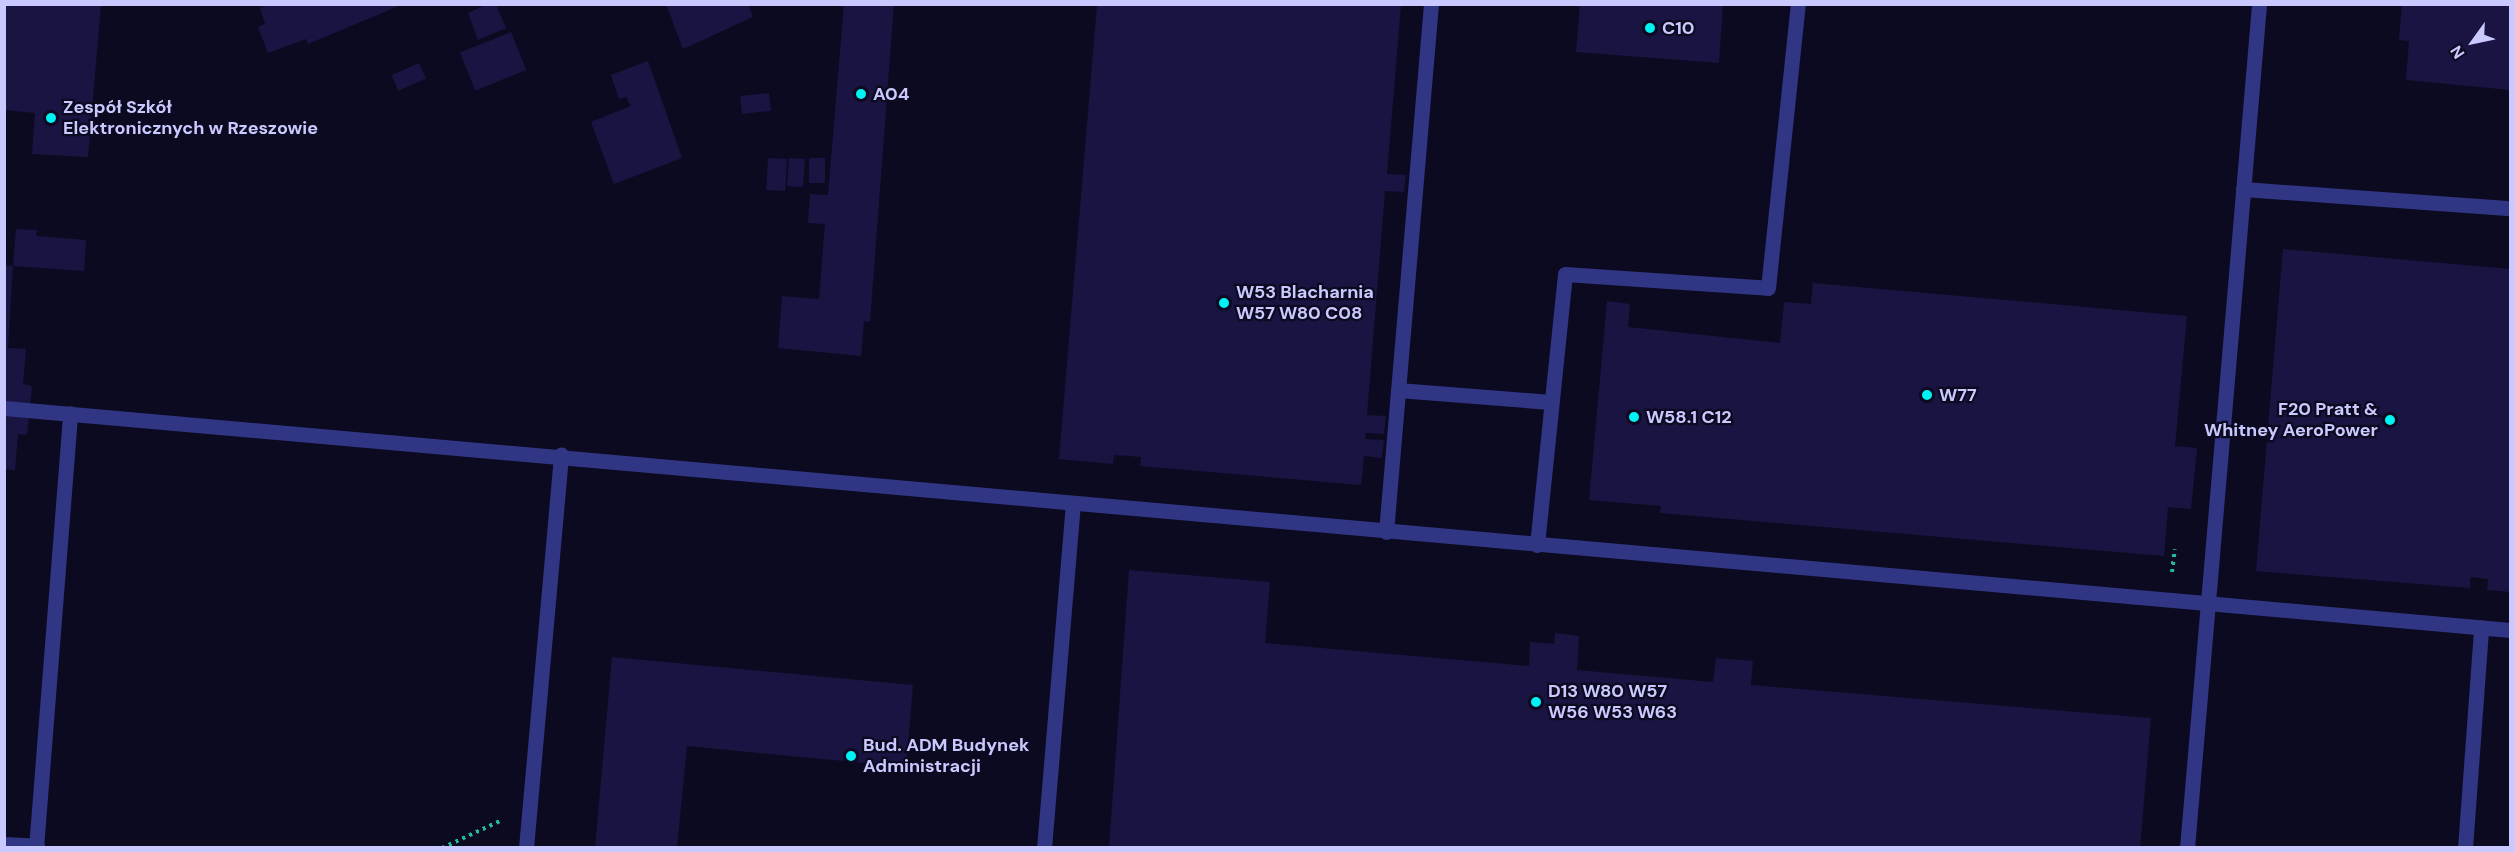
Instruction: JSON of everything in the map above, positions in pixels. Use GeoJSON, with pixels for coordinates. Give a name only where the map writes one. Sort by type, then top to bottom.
{"type":"FeatureCollection","features":[{"type":"Feature","properties":{"kind":"lane"},"geometry":{"type":"LineString","coordinates":[[1386,532],[1431,4]]}},
{"type":"Feature","properties":{"kind":"lane"},"geometry":{"type":"LineString","coordinates":[[1537,545],[1565,274],[1768,288],[1798,4]]}},
{"type":"Feature","properties":{"kind":"lane"},"geometry":{"type":"LineString","coordinates":[[2187,848],[2259,4]]}},
{"type":"Feature","properties":{"kind":"lane"},"geometry":{"type":"LineString","coordinates":[[2243,189],[2511,208]]}},
{"type":"Feature","properties":{"kind":"lane"},"geometry":{"type":"LineString","coordinates":[[1398,390],[1551,402]]}},
{"type":"Feature","properties":{"kind":"lane"},"geometry":{"type":"LineString","coordinates":[[4,408],[561,455],[1386,532],[2511,630]]}},
{"type":"Feature","properties":{"kind":"lane"},"geometry":{"type":"LineString","coordinates":[[4,844],[37,847],[70,413]]}},
{"type":"Feature","properties":{"kind":"lane"},"geometry":{"type":"LineString","coordinates":[[525,848],[561,455]]}},
{"type":"Feature","properties":{"kind":"lane"},"geometry":{"type":"LineString","coordinates":[[1044,848],[1073,503]]}},
{"type":"Feature","properties":{"kind":"lane"},"geometry":{"type":"LineString","coordinates":[[2465,848],[2481,628]]}},
{"type":"Feature","properties":{"kind":"path"},"geometry":{"type":"LineString","coordinates":[[2171,574],[2175,549]]}},
{"type":"Feature","properties":{"kind":"path"},"geometry":{"type":"LineString","coordinates":[[442,848],[499,819],[512,821]]}},
{"type":"Feature","properties":{"kind":"building"},"geometry":{"type":"Polygon","coordinates":[[[4,4],[101,4],[88,157],[32,154],[35,113],[4,110],[4,4]]]}},
{"type":"Feature","properties":{"kind":"building"},"geometry":{"type":"Polygon","coordinates":[[[488,4],[496,4],[506,28],[478,40],[468,13],[488,4]]]}},
{"type":"Feature","properties":{"kind":"building"},"geometry":{"type":"Polygon","coordinates":[[[666,4],[748,4],[753,17],[683,49],[666,4]]]}},
{"type":"Feature","properties":{"kind":"building"},"geometry":{"type":"Polygon","coordinates":[[[844,4],[894,4],[870,322],[864,321],[861,356],[778,348],[782,296],[819,299],[825,224],[808,223],[810,194],[828,195],[844,4]]]}},
{"type":"Feature","properties":{"kind":"building","name":"C10"},"geometry":{"type":"Polygon","coordinates":[[[1580,4],[1723,4],[1719,63],[1576,52],[1580,4]]]}},
{"type":"Feature","properties":{"kind":"building"},"geometry":{"type":"Polygon","coordinates":[[[2402,4],[2510,4],[2510,90],[2406,80],[2409,41],[2399,40],[2402,4]]]}},
{"type":"Feature","properties":{"kind":"building"},"geometry":{"type":"Polygon","coordinates":[[[270,5],[401,5],[308,44],[306,39],[268,53],[258,27],[265,24],[260,8],[270,5]]]}},
{"type":"Feature","properties":{"kind":"building","name":"W53 Blacharnia W57 W80 C08"},"geometry":{"type":"Polygon","coordinates":[[[1097,5],[1401,5],[1387,174],[1406,175],[1404,192],[1385,191],[1367,415],[1386,416],[1384,434],[1366,433],[1365,439],[1384,440],[1382,458],[1364,456],[1361,485],[1140,466],[1141,457],[1114,455],[1113,464],[1059,459],[1097,5]]]}},
{"type":"Feature","properties":{"kind":"building"},"geometry":{"type":"Polygon","coordinates":[[[511,32],[526,70],[475,91],[460,53],[511,32]]]}},
{"type":"Feature","properties":{"kind":"building"},"geometry":{"type":"Polygon","coordinates":[[[648,61],[682,158],[614,184],[591,122],[631,106],[626,97],[619,99],[611,75],[648,61]]]}},
{"type":"Feature","properties":{"kind":"building"},"geometry":{"type":"Polygon","coordinates":[[[419,63],[426,79],[399,91],[392,75],[419,63]]]}},
{"type":"Feature","properties":{"kind":"building"},"geometry":{"type":"Polygon","coordinates":[[[769,93],[771,111],[742,114],[740,96],[769,93]]]}},
{"type":"Feature","properties":{"kind":"building"},"geometry":{"type":"Polygon","coordinates":[[[768,158],[787,159],[785,191],[766,190],[768,158]]]}},
{"type":"Feature","properties":{"kind":"building"},"geometry":{"type":"Polygon","coordinates":[[[789,158],[805,159],[803,187],[787,186],[789,158]]]}},
{"type":"Feature","properties":{"kind":"building"},"geometry":{"type":"Polygon","coordinates":[[[809,158],[825,158],[825,183],[809,183],[809,158]]]}},
{"type":"Feature","properties":{"kind":"building"},"geometry":{"type":"Polygon","coordinates":[[[16,229],[37,230],[36,236],[86,240],[84,271],[13,266],[16,229]]]}},
{"type":"Feature","properties":{"kind":"building","name":"F20 Pratt & Whitney AeroPower"},"geometry":{"type":"Polygon","coordinates":[[[2283,249],[2510,269],[2510,592],[2487,590],[2488,579],[2470,577],[2470,588],[2256,571],[2283,249]]]}},
{"type":"Feature","properties":{"kind":"building"},"geometry":{"type":"Polygon","coordinates":[[[4,265],[13,266],[8,348],[26,349],[23,384],[32,386],[27,435],[18,434],[15,470],[4,469],[4,265]]]}},
{"type":"Feature","properties":{"kind":"building","name":"W77"},"geometry":{"type":"Polygon","coordinates":[[[1813,283],[2187,316],[2175,446],[2197,448],[2191,509],[2168,507],[2164,556],[1660,513],[1661,506],[1589,500],[1607,301],[1630,304],[1628,327],[1780,343],[1784,302],[1811,304],[1813,283]]]}},
{"type":"Feature","properties":{"kind":"building","name":"D13 W80 W57 W56 W53 W63"},"geometry":{"type":"Polygon","coordinates":[[[1129,570],[1270,582],[1265,643],[1529,666],[1530,642],[1554,644],[1555,633],[1579,636],[1577,670],[1713,682],[1716,658],[1753,661],[1751,685],[2151,718],[2140,848],[1109,848],[1129,570]]]}},
{"type":"Feature","properties":{"kind":"building","name":"Bud. ADM Budynek Administracji"},"geometry":{"type":"Polygon","coordinates":[[[612,657],[913,685],[906,767],[687,746],[677,848],[595,848],[612,657]]]}},
{"type":"Feature","properties":{"kind":"place","name":"C10"},"geometry":{"type":"Point","coordinates":[1650,28]}},
{"type":"Feature","properties":{"kind":"place","name":"A04"},"geometry":{"type":"Point","coordinates":[861,94]}},
{"type":"Feature","properties":{"kind":"place","name":"Zespół Szkół Elektronicznych w Rzeszowie"},"geometry":{"type":"Point","coordinates":[51,118]}},
{"type":"Feature","properties":{"kind":"place","name":"W53 Blacharnia W57 W80 C08"},"geometry":{"type":"Point","coordinates":[1224,303]}},
{"type":"Feature","properties":{"kind":"place","name":"W77"},"geometry":{"type":"Point","coordinates":[1927,395]}},
{"type":"Feature","properties":{"kind":"place","name":"W58.1 C12"},"geometry":{"type":"Point","coordinates":[1634,417]}},
{"type":"Feature","properties":{"kind":"place","name":"F20 Pratt & Whitney AeroPower"},"geometry":{"type":"Point","coordinates":[2390,420]}},
{"type":"Feature","properties":{"kind":"place","name":"D13 W80 W57 W56 W53 W63"},"geometry":{"type":"Point","coordinates":[1536,702]}},
{"type":"Feature","properties":{"kind":"place","name":"Bud. ADM Budynek Administracji"},"geometry":{"type":"Point","coordinates":[851,756]}}]}
